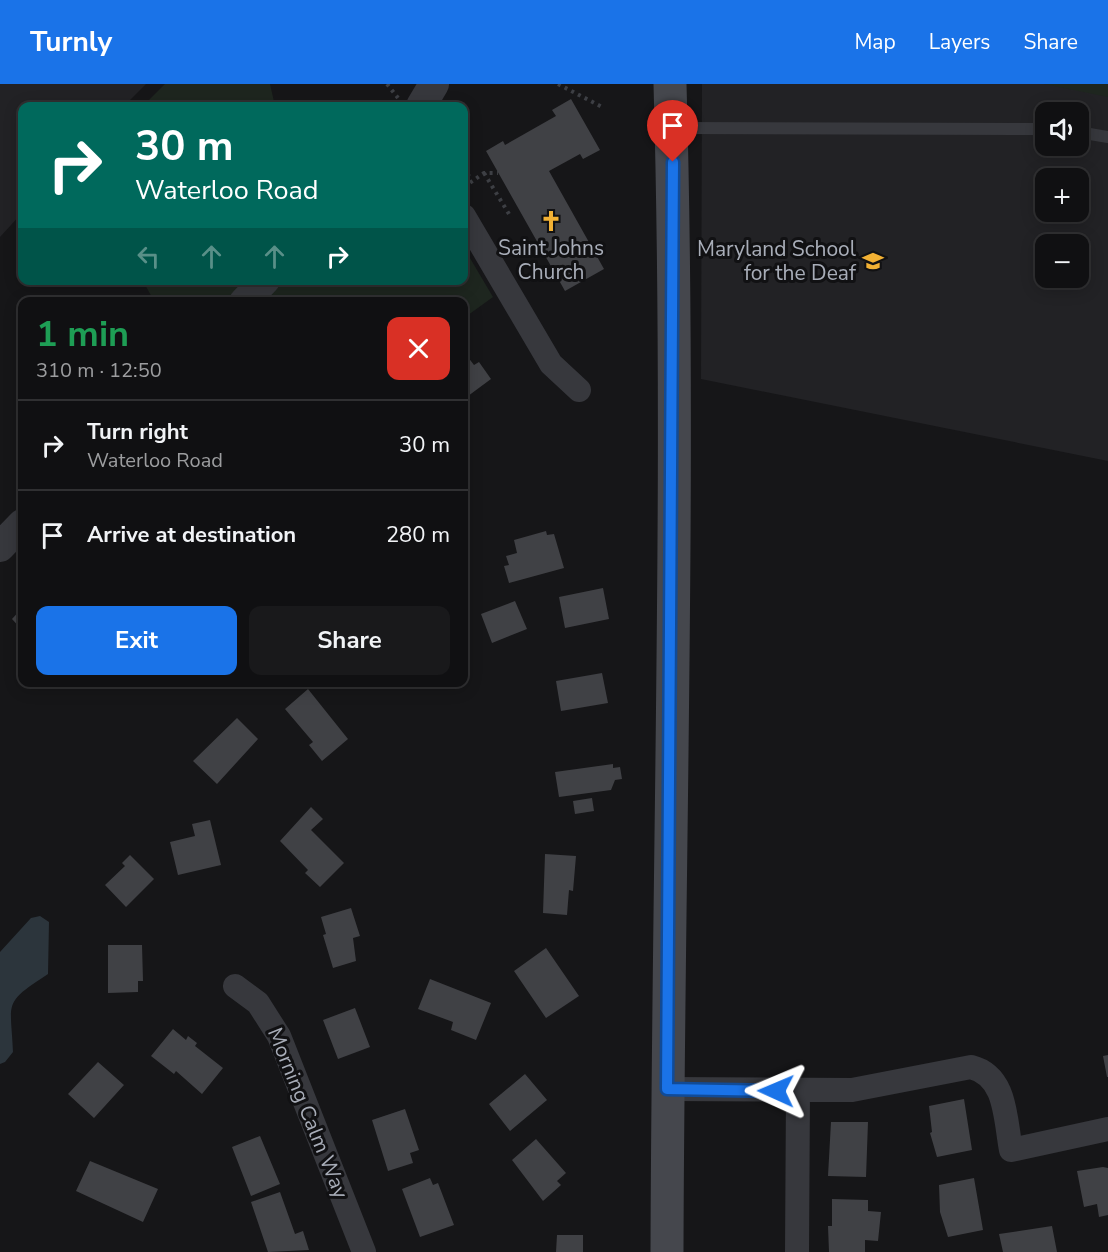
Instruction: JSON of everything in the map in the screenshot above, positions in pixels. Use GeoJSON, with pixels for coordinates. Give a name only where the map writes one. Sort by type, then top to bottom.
{"type":"FeatureCollection","features":[{"type":"Feature","properties":{"kind":"main road"},"geometry":{"type":"LineString","coordinates":[[667,1252],[673,455],[670,84]]}},
{"type":"Feature","properties":{"kind":"street"},"geometry":{"type":"LineString","coordinates":[[423,102],[434,84]]}},
{"type":"Feature","properties":{"kind":"street"},"geometry":{"type":"LineString","coordinates":[[468,223],[551,364],[579,390]]}},
{"type":"Feature","properties":{"kind":"street"},"geometry":{"type":"LineString","coordinates":[[249,297],[260,285]]}},
{"type":"Feature","properties":{"kind":"street"},"geometry":{"type":"LineString","coordinates":[[0,547],[18,528]]}},
{"type":"Feature","properties":{"kind":"street","name":"Morning Calm Way"},"geometry":{"type":"LineString","coordinates":[[235,986],[258,1003],[279,1036],[364,1252]]}},
{"type":"Feature","properties":{"kind":"street"},"geometry":{"type":"LineString","coordinates":[[667,1089],[852,1090],[971,1067],[989,1074],[997,1083],[1011,1150],[1108,1129]]}},
{"type":"Feature","properties":{"kind":"street"},"geometry":{"type":"LineString","coordinates":[[798,1091],[798,1252]]}},
{"type":"Feature","properties":{"kind":"lane"},"geometry":{"type":"LineString","coordinates":[[672,128],[1035,129]]}},
{"type":"Feature","properties":{"kind":"lane"},"geometry":{"type":"LineString","coordinates":[[1089,134],[1108,137]]}},
{"type":"Feature","properties":{"kind":"path"},"geometry":{"type":"LineString","coordinates":[[558,84],[604,108]]}},
{"type":"Feature","properties":{"kind":"path"},"geometry":{"type":"LineString","coordinates":[[484,173],[509,214]]}},
{"type":"Feature","properties":{"kind":"path"},"geometry":{"type":"LineString","coordinates":[[468,183],[484,173],[498,173]]}},
{"type":"Feature","properties":{"kind":"path"},"geometry":{"type":"LineString","coordinates":[[468,174],[471,180]]}},
{"type":"Feature","properties":{"kind":"shaded area"},"geometry":{"type":"Polygon","coordinates":[[[0,84],[146,84],[128,102],[18,102],[18,217],[0,237],[0,84]]]}},
{"type":"Feature","properties":{"kind":"shaded area"},"geometry":{"type":"Polygon","coordinates":[[[165,84],[270,84],[274,102],[147,102],[165,84]]]}},
{"type":"Feature","properties":{"kind":"shaded area","name":"Maryland School for the Deaf"},"geometry":{"type":"Polygon","coordinates":[[[702,84],[1108,84],[1108,461],[701,379],[702,84]]]}},
{"type":"Feature","properties":{"kind":"shaded area"},"geometry":{"type":"Polygon","coordinates":[[[1044,84],[1108,84],[1108,97],[1044,84]]]}},
{"type":"Feature","properties":{"kind":"shaded area"},"geometry":{"type":"Polygon","coordinates":[[[468,255],[493,297],[468,315],[468,297],[265,297],[277,285],[468,285],[468,255]]]}},
{"type":"Feature","properties":{"kind":"shaded area"},"geometry":{"type":"Polygon","coordinates":[[[145,285],[242,285],[230,297],[152,297],[145,285]]]}},
{"type":"Feature","properties":{"kind":"shaded area"},"geometry":{"type":"Polygon","coordinates":[[[40,916],[49,922],[48,974],[16,998],[12,1005],[13,1052],[5,1062],[0,1064],[0,952],[31,918],[40,916]]]}},
{"type":"Feature","properties":{"kind":"building","name":"Saint Johns Church"},"geometry":{"type":"Polygon","coordinates":[[[571,99],[600,150],[583,159],[580,154],[549,171],[604,269],[565,291],[486,151],[503,141],[505,145],[556,116],[552,110],[571,99]]]}},
{"type":"Feature","properties":{"kind":"building"},"geometry":{"type":"Polygon","coordinates":[[[468,357],[474,365],[479,362],[491,379],[468,396],[468,357]]]}},
{"type":"Feature","properties":{"kind":"building"},"geometry":{"type":"Polygon","coordinates":[[[546,531],[547,535],[554,534],[564,568],[509,583],[504,566],[509,565],[506,556],[517,553],[514,540],[546,531]]]}},
{"type":"Feature","properties":{"kind":"building"},"geometry":{"type":"Polygon","coordinates":[[[603,588],[609,619],[565,628],[559,597],[603,588]]]}},
{"type":"Feature","properties":{"kind":"building"},"geometry":{"type":"Polygon","coordinates":[[[515,601],[527,629],[492,643],[481,614],[515,601]]]}},
{"type":"Feature","properties":{"kind":"building"},"geometry":{"type":"Polygon","coordinates":[[[18,612],[18,626],[12,619],[18,612]]]}},
{"type":"Feature","properties":{"kind":"building"},"geometry":{"type":"Polygon","coordinates":[[[602,673],[608,703],[561,711],[556,681],[602,673]]]}},
{"type":"Feature","properties":{"kind":"building"},"geometry":{"type":"Polygon","coordinates":[[[308,689],[348,739],[322,761],[309,745],[313,742],[285,709],[308,689]]]}},
{"type":"Feature","properties":{"kind":"building"},"geometry":{"type":"Polygon","coordinates":[[[237,718],[258,739],[217,784],[193,761],[237,718]]]}},
{"type":"Feature","properties":{"kind":"building"},"geometry":{"type":"Polygon","coordinates":[[[613,764],[613,768],[620,767],[622,779],[615,780],[611,790],[559,797],[555,772],[613,764]]]}},
{"type":"Feature","properties":{"kind":"building"},"geometry":{"type":"Polygon","coordinates":[[[592,798],[594,811],[575,814],[573,801],[592,798]]]}},
{"type":"Feature","properties":{"kind":"building"},"geometry":{"type":"Polygon","coordinates":[[[311,807],[323,819],[311,830],[344,863],[320,887],[305,873],[308,870],[280,841],[311,807]]]}},
{"type":"Feature","properties":{"kind":"building"},"geometry":{"type":"Polygon","coordinates":[[[210,820],[221,865],[178,875],[170,842],[195,836],[192,824],[210,820]]]}},
{"type":"Feature","properties":{"kind":"building"},"geometry":{"type":"Polygon","coordinates":[[[545,854],[576,856],[573,891],[569,890],[567,915],[543,913],[545,854]]]}},
{"type":"Feature","properties":{"kind":"building"},"geometry":{"type":"Polygon","coordinates":[[[130,855],[154,879],[126,907],[105,885],[125,866],[122,863],[130,855]]]}},
{"type":"Feature","properties":{"kind":"building"},"geometry":{"type":"Polygon","coordinates":[[[351,908],[360,936],[353,938],[356,961],[333,968],[323,935],[326,934],[321,917],[351,908]]]}},
{"type":"Feature","properties":{"kind":"building"},"geometry":{"type":"Polygon","coordinates":[[[108,945],[142,945],[143,981],[138,981],[138,992],[108,993],[108,945]]]}},
{"type":"Feature","properties":{"kind":"building"},"geometry":{"type":"Polygon","coordinates":[[[546,948],[579,996],[546,1018],[514,971],[546,948]]]}},
{"type":"Feature","properties":{"kind":"building"},"geometry":{"type":"Polygon","coordinates":[[[430,979],[491,1003],[476,1040],[451,1030],[453,1022],[418,1009],[430,979]]]}},
{"type":"Feature","properties":{"kind":"building"},"geometry":{"type":"Polygon","coordinates":[[[355,1008],[370,1047],[338,1059],[323,1020],[355,1008]]]}},
{"type":"Feature","properties":{"kind":"building"},"geometry":{"type":"Polygon","coordinates":[[[173,1029],[186,1040],[188,1036],[197,1043],[195,1046],[223,1068],[202,1094],[176,1071],[174,1074],[151,1056],[173,1029]]]}},
{"type":"Feature","properties":{"kind":"building"},"geometry":{"type":"Polygon","coordinates":[[[1108,1055],[1108,1077],[1107,1077],[1103,1056],[1108,1055]]]}},
{"type":"Feature","properties":{"kind":"building"},"geometry":{"type":"Polygon","coordinates":[[[98,1062],[124,1085],[94,1118],[68,1094],[98,1062]]]}},
{"type":"Feature","properties":{"kind":"building"},"geometry":{"type":"Polygon","coordinates":[[[525,1074],[547,1100],[510,1131],[489,1104],[525,1074]]]}},
{"type":"Feature","properties":{"kind":"building"},"geometry":{"type":"Polygon","coordinates":[[[964,1099],[972,1150],[937,1157],[930,1133],[932,1132],[929,1106],[964,1099]]]}},
{"type":"Feature","properties":{"kind":"building"},"geometry":{"type":"Polygon","coordinates":[[[405,1109],[419,1150],[410,1153],[413,1163],[388,1171],[372,1120],[405,1109]]]}},
{"type":"Feature","properties":{"kind":"building"},"geometry":{"type":"Polygon","coordinates":[[[831,1122],[868,1122],[866,1177],[828,1176],[831,1122]]]}},
{"type":"Feature","properties":{"kind":"building"},"geometry":{"type":"Polygon","coordinates":[[[260,1136],[280,1184],[251,1196],[232,1147],[260,1136]]]}},
{"type":"Feature","properties":{"kind":"building"},"geometry":{"type":"Polygon","coordinates":[[[536,1139],[566,1173],[557,1181],[561,1185],[543,1201],[512,1160],[536,1139]]]}},
{"type":"Feature","properties":{"kind":"building"},"geometry":{"type":"Polygon","coordinates":[[[90,1161],[158,1189],[143,1222],[76,1191],[90,1161]]]}},
{"type":"Feature","properties":{"kind":"building"},"geometry":{"type":"Polygon","coordinates":[[[1108,1168],[1108,1215],[1099,1217],[1097,1204],[1084,1207],[1077,1171],[1108,1168]]]}},
{"type":"Feature","properties":{"kind":"building"},"geometry":{"type":"Polygon","coordinates":[[[430,1178],[433,1185],[438,1183],[454,1225],[420,1237],[402,1189],[430,1178]]]}},
{"type":"Feature","properties":{"kind":"building"},"geometry":{"type":"Polygon","coordinates":[[[974,1178],[983,1230],[948,1237],[940,1212],[939,1185],[974,1178]]]}},
{"type":"Feature","properties":{"kind":"building"},"geometry":{"type":"Polygon","coordinates":[[[280,1192],[295,1234],[303,1231],[309,1250],[268,1252],[251,1202],[280,1192]]]}},
{"type":"Feature","properties":{"kind":"building"},"geometry":{"type":"Polygon","coordinates":[[[832,1199],[868,1200],[868,1211],[881,1212],[878,1241],[865,1240],[865,1252],[829,1252],[828,1226],[832,1226],[832,1199]]]}},
{"type":"Feature","properties":{"kind":"building"},"geometry":{"type":"Polygon","coordinates":[[[1052,1226],[1057,1252],[1003,1252],[999,1234],[1052,1226]]]}},
{"type":"Feature","properties":{"kind":"building"},"geometry":{"type":"Polygon","coordinates":[[[557,1235],[583,1235],[583,1252],[556,1252],[557,1235]]]}},
{"type":"Feature","properties":{"kind":"place","name":"Saint Johns Church"},"geometry":{"type":"Point","coordinates":[551,221]}},
{"type":"Feature","properties":{"kind":"place","name":"Maryland School for the Deaf"},"geometry":{"type":"Point","coordinates":[873,261]}},
{"type":"Feature","properties":{"kind":"route"},"geometry":{"type":"LineString","coordinates":[[673,162],[672,651],[667,1089],[776,1091]]}}]}
